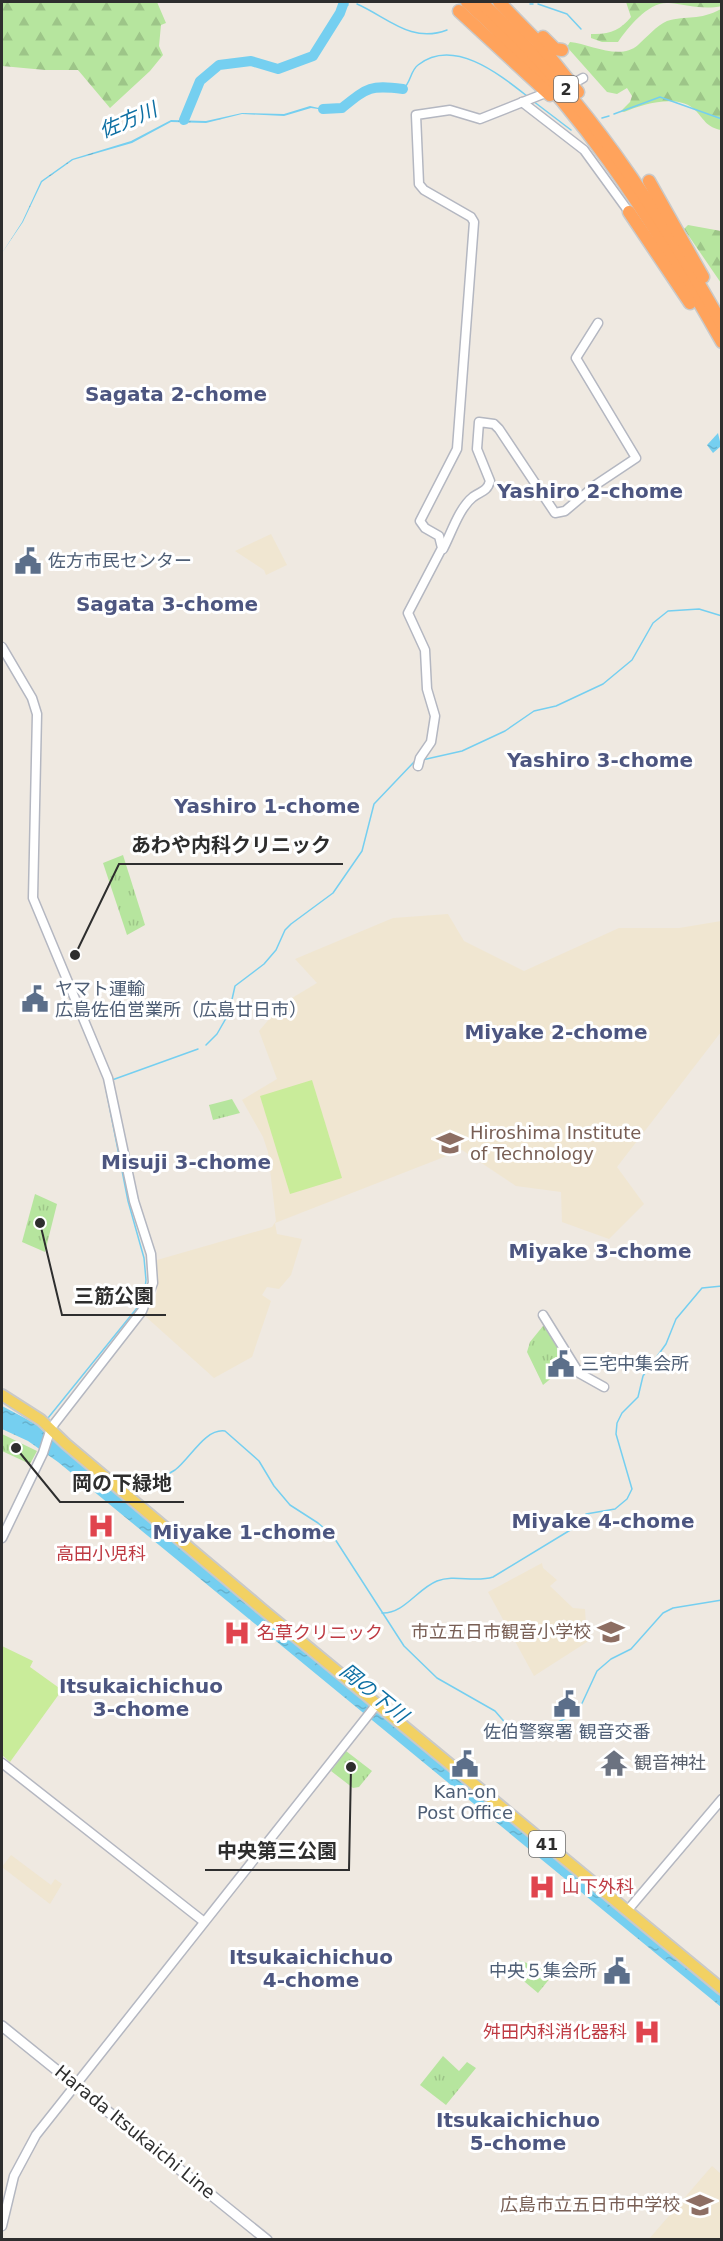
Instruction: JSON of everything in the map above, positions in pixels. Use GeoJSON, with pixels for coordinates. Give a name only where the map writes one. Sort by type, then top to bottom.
{"type":"FeatureCollection","features":[{"type":"Feature","properties":{"kind":"highway","name":"2"},"geometry":{"type":"LineString","coordinates":[[481,2],[537,56],[644,184]]}},
{"type":"Feature","properties":{"kind":"highway","name":"2"},"geometry":{"type":"LineString","coordinates":[[499,2],[543,49],[585,100],[644,184],[722,324]]}},
{"type":"Feature","properties":{"kind":"highway","name":"2"},"geometry":{"type":"LineString","coordinates":[[505,2],[520,13],[555,49],[562,50]]}},
{"type":"Feature","properties":{"kind":"highway","name":"2"},"geometry":{"type":"LineString","coordinates":[[463,6],[540,73],[606,155],[655,228],[721,342]]}},
{"type":"Feature","properties":{"kind":"highway"},"geometry":{"type":"LineString","coordinates":[[644,184],[722,313]]}},
{"type":"Feature","properties":{"kind":"highway"},"geometry":{"type":"LineString","coordinates":[[629,212],[642,227],[698,315],[721,342]]}},
{"type":"Feature","properties":{"kind":"main road","name":"41"},"geometry":{"type":"LineString","coordinates":[[2,1395],[47,1424],[66,1444],[375,1705],[722,1989]]}},
{"type":"Feature","properties":{"kind":"main road","name":"Harada Itsukaichi Line"},"geometry":{"type":"LineString","coordinates":[[2,2026],[267,2240]]}},
{"type":"Feature","properties":{"kind":"street"},"geometry":{"type":"LineString","coordinates":[[441,552],[442,544],[439,537],[425,528],[420,521],[457,449],[474,222],[471,217],[424,190],[418,184],[416,116],[450,110],[480,119],[543,94]]}},
{"type":"Feature","properties":{"kind":"street"},"geometry":{"type":"LineString","coordinates":[[522,102],[584,150],[629,212]]}},
{"type":"Feature","properties":{"kind":"street"},"geometry":{"type":"LineString","coordinates":[[419,763],[431,742],[435,712],[426,685],[425,650],[408,613],[466,506],[472,498],[488,488],[488,474],[477,449],[479,422],[494,424],[499,429],[555,513],[565,511],[597,484],[636,458],[576,358],[598,323]]}},
{"type":"Feature","properties":{"kind":"street"},"geometry":{"type":"LineString","coordinates":[[2,647],[32,698],[36,714],[33,898],[109,1083],[134,1201],[151,1254],[151,1292],[139,1316],[47,1424],[48,1440],[43,1453],[2,1538]]}},
{"type":"Feature","properties":{"kind":"street"},"geometry":{"type":"LineString","coordinates":[[543,1315],[579,1373],[604,1387]]}},
{"type":"Feature","properties":{"kind":"street"},"geometry":{"type":"LineString","coordinates":[[2,2226],[20,2160],[36,2136],[375,1705]]}},
{"type":"Feature","properties":{"kind":"street"},"geometry":{"type":"LineString","coordinates":[[2,1763],[203,1921]]}},
{"type":"Feature","properties":{"kind":"street"},"geometry":{"type":"LineString","coordinates":[[627,1911],[722,1799]]}},
{"type":"Feature","properties":{"kind":"shaded area"},"geometry":{"type":"Polygon","coordinates":[[[271,534],[287,565],[266,575],[264,570],[235,551],[271,534]]]}},
{"type":"Feature","properties":{"kind":"shaded area","name":"Hiroshima Institute of Technology"},"geometry":{"type":"Polygon","coordinates":[[[448,914],[464,941],[524,971],[619,928],[679,928],[721,921],[721,1032],[617,1167],[644,1204],[609,1239],[562,1222],[561,1192],[516,1186],[462,1150],[275,1223],[277,1234],[302,1239],[291,1275],[279,1289],[267,1287],[262,1295],[271,1301],[252,1357],[214,1378],[145,1316],[157,1292],[157,1260],[272,1227],[276,1221],[268,1152],[263,1137],[242,1100],[277,1079],[259,1031],[282,1004],[317,983],[295,959],[393,918],[448,914]]]}},
{"type":"Feature","properties":{"kind":"shaded area"},"geometry":{"type":"Polygon","coordinates":[[[542,1563],[543,1568],[557,1580],[550,1586],[573,1608],[585,1609],[587,1642],[534,1676],[488,1592],[542,1563]]]}},
{"type":"Feature","properties":{"kind":"shaded area"},"geometry":{"type":"Polygon","coordinates":[[[11,1855],[51,1885],[55,1879],[62,1884],[50,1904],[2,1867],[11,1855]]]}},
{"type":"Feature","properties":{"kind":"shaded area","name":"広島市立五日市中学校"},"geometry":{"type":"Polygon","coordinates":[[[712,2166],[721,2174],[721,2239],[649,2239],[712,2166]]]}},
{"type":"Feature","properties":{"kind":"green space"},"geometry":{"type":"Polygon","coordinates":[[[2,2],[157,2],[166,23],[161,25],[159,46],[163,55],[150,71],[110,108],[78,70],[2,66],[2,2]]]}},
{"type":"Feature","properties":{"kind":"green space"},"geometry":{"type":"Polygon","coordinates":[[[626,2],[721,2],[722,6],[702,7],[661,3],[640,16],[618,42],[602,42],[591,38],[591,34],[604,34],[627,22],[631,17],[626,2]]]}},
{"type":"Feature","properties":{"kind":"green space"},"geometry":{"type":"Polygon","coordinates":[[[721,9],[721,130],[709,125],[696,111],[681,102],[661,102],[621,111],[630,102],[632,96],[627,88],[617,94],[607,92],[567,47],[570,42],[623,52],[631,50],[667,21],[706,15],[721,9]]]}},
{"type":"Feature","properties":{"kind":"green space"},"geometry":{"type":"Polygon","coordinates":[[[688,225],[721,231],[721,283],[684,229],[688,225]]]}},
{"type":"Feature","properties":{"kind":"green space"},"geometry":{"type":"Polygon","coordinates":[[[123,855],[145,925],[127,935],[103,863],[123,855]]]}},
{"type":"Feature","properties":{"kind":"green space"},"geometry":{"type":"Polygon","coordinates":[[[312,1080],[342,1178],[290,1194],[260,1096],[312,1080]]]}},
{"type":"Feature","properties":{"kind":"green space"},"geometry":{"type":"Polygon","coordinates":[[[232,1099],[240,1113],[213,1120],[209,1105],[232,1099]]]}},
{"type":"Feature","properties":{"kind":"green space"},"geometry":{"type":"Polygon","coordinates":[[[35,1194],[57,1204],[45,1252],[22,1242],[35,1194]]]}},
{"type":"Feature","properties":{"kind":"green space"},"geometry":{"type":"Polygon","coordinates":[[[543,1326],[547,1327],[563,1354],[553,1359],[559,1372],[543,1385],[527,1352],[530,1342],[543,1326]]]}},
{"type":"Feature","properties":{"kind":"green space"},"geometry":{"type":"Polygon","coordinates":[[[2,1434],[37,1451],[30,1464],[2,1451],[2,1434]]]}},
{"type":"Feature","properties":{"kind":"green space"},"geometry":{"type":"Polygon","coordinates":[[[2,1646],[33,1661],[30,1667],[62,1690],[10,1762],[2,1755],[2,1646]]]}},
{"type":"Feature","properties":{"kind":"green space"},"geometry":{"type":"Polygon","coordinates":[[[346,1751],[372,1771],[359,1787],[353,1788],[331,1771],[346,1751]]]}},
{"type":"Feature","properties":{"kind":"green space"},"geometry":{"type":"Polygon","coordinates":[[[515,1959],[545,1969],[544,1971],[551,1977],[538,1993],[507,1967],[515,1959]]]}},
{"type":"Feature","properties":{"kind":"green space"},"geometry":{"type":"Polygon","coordinates":[[[443,2056],[459,2071],[467,2062],[476,2068],[446,2105],[420,2085],[443,2056]]]}},
{"type":"Feature","properties":{"kind":"water"},"geometry":{"type":"Polygon","coordinates":[[[310,106],[332,111],[311,108],[284,116],[242,114],[206,123],[171,122],[132,143],[73,160],[42,182],[23,222],[2,253],[22,222],[41,181],[72,159],[131,141],[171,120],[206,121],[242,113],[284,114],[310,106]]]}},
{"type":"Feature","properties":{"kind":"water"},"geometry":{"type":"Polygon","coordinates":[[[718,433],[721,446],[713,453],[707,445],[718,433]]]}},
{"type":"Feature","properties":{"kind":"water"},"geometry":{"type":"Polygon","coordinates":[[[2,1406],[36,1424],[257,1612],[669,1950],[721,1994],[721,2007],[58,1462],[28,1441],[2,1429],[2,1406]]]}},
{"type":"Feature","properties":{"kind":"waterway"},"geometry":{"type":"LineString","coordinates":[[184,120],[200,81],[219,65],[251,61],[278,69],[313,56],[340,13],[344,2]]}},
{"type":"Feature","properties":{"kind":"waterway"},"geometry":{"type":"LineString","coordinates":[[357,4],[411,31],[422,34],[447,30]]}},
{"type":"Feature","properties":{"kind":"waterway"},"geometry":{"type":"LineString","coordinates":[[538,4],[567,14],[581,29]]}},
{"type":"Feature","properties":{"kind":"waterway"},"geometry":{"type":"LineString","coordinates":[[343,7],[348,5]]}},
{"type":"Feature","properties":{"kind":"waterway","name":"佐方川"},"geometry":{"type":"LineString","coordinates":[[403,89],[418,65],[432,57],[446,55],[460,57],[489,69],[527,96]]}},
{"type":"Feature","properties":{"kind":"waterway","name":"佐方川"},"geometry":{"type":"LineString","coordinates":[[323,109],[342,108],[370,89],[383,87],[403,89]]}},
{"type":"Feature","properties":{"kind":"waterway","name":"佐方川"},"geometry":{"type":"LineString","coordinates":[[614,114],[660,97],[722,119]]}},
{"type":"Feature","properties":{"kind":"waterway","name":"佐方川"},"geometry":{"type":"LineString","coordinates":[[533,101],[571,130]]}},
{"type":"Feature","properties":{"kind":"waterway","name":"佐方川"},"geometry":{"type":"LineString","coordinates":[[602,118],[609,116]]}},
{"type":"Feature","properties":{"kind":"waterway"},"geometry":{"type":"LineString","coordinates":[[422,760],[462,751],[505,731],[534,711],[556,706],[603,684],[632,660],[653,623],[668,611],[699,609],[722,616]]}},
{"type":"Feature","properties":{"kind":"waterway"},"geometry":{"type":"LineString","coordinates":[[206,1045],[217,1034],[229,1013],[235,986],[264,964],[276,950],[285,930],[291,924],[333,893],[362,851],[374,804],[414,762]]}},
{"type":"Feature","properties":{"kind":"waterway"},"geometry":{"type":"LineString","coordinates":[[112,1080],[198,1049]]}},
{"type":"Feature","properties":{"kind":"waterway"},"geometry":{"type":"LineString","coordinates":[[106,1089],[128,1201],[144,1258],[146,1280],[144,1296]]}},
{"type":"Feature","properties":{"kind":"waterway"},"geometry":{"type":"LineString","coordinates":[[382,1613],[397,1610],[437,1581],[451,1578],[486,1579],[493,1577],[572,1529],[586,1514],[615,1509],[627,1499],[632,1489],[616,1434],[617,1423],[622,1413],[638,1397],[643,1376],[666,1344],[676,1319],[702,1288],[722,1286]]}},
{"type":"Feature","properties":{"kind":"waterway"},"geometry":{"type":"LineString","coordinates":[[48,1418],[141,1303]]}},
{"type":"Feature","properties":{"kind":"waterway"},"geometry":{"type":"LineString","coordinates":[[127,1489],[146,1484],[170,1473],[181,1465],[204,1439],[218,1431],[225,1431],[259,1461],[274,1486],[290,1505],[333,1536],[404,1646],[437,1678],[495,1711],[515,1734],[525,1739],[578,1712],[597,1671],[611,1659],[631,1649],[663,1613],[673,1608],[722,1600]]}},
{"type":"Feature","properties":{"kind":"place","name":"佐方市民センター"},"geometry":{"type":"Point","coordinates":[28,561]}},
{"type":"Feature","properties":{"kind":"place","name":"あわや内科クリニック"},"geometry":{"type":"Point","coordinates":[75,955]}},
{"type":"Feature","properties":{"kind":"place","name":"ヤマト運輸 広島佐伯営業所（広島廿日市）"},"geometry":{"type":"Point","coordinates":[35,999]}},
{"type":"Feature","properties":{"kind":"place","name":"Hiroshima Institute of Technology"},"geometry":{"type":"Point","coordinates":[450,1143]}},
{"type":"Feature","properties":{"kind":"place","name":"三筋公園"},"geometry":{"type":"Point","coordinates":[40,1223]}},
{"type":"Feature","properties":{"kind":"place","name":"三宅中集会所"},"geometry":{"type":"Point","coordinates":[561,1364]}},
{"type":"Feature","properties":{"kind":"place","name":"岡の下緑地"},"geometry":{"type":"Point","coordinates":[16,1448]}},
{"type":"Feature","properties":{"kind":"place","name":"高田小児科"},"geometry":{"type":"Point","coordinates":[101,1526]}},
{"type":"Feature","properties":{"kind":"place","name":"市立五日市観音小学校"},"geometry":{"type":"Point","coordinates":[611,1632]}},
{"type":"Feature","properties":{"kind":"place","name":"名草クリニック"},"geometry":{"type":"Point","coordinates":[237,1633]}},
{"type":"Feature","properties":{"kind":"place","name":"佐伯警察署 観音交番"},"geometry":{"type":"Point","coordinates":[567,1704]}},
{"type":"Feature","properties":{"kind":"place","name":"観音神社"},"geometry":{"type":"Point","coordinates":[614,1763]}},
{"type":"Feature","properties":{"kind":"place","name":"Kan-on Post Office"},"geometry":{"type":"Point","coordinates":[465,1764]}},
{"type":"Feature","properties":{"kind":"place","name":"中央第三公園"},"geometry":{"type":"Point","coordinates":[351,1767]}},
{"type":"Feature","properties":{"kind":"place","name":"山下外科"},"geometry":{"type":"Point","coordinates":[542,1887]}},
{"type":"Feature","properties":{"kind":"place","name":"中央５集会所"},"geometry":{"type":"Point","coordinates":[617,1971]}},
{"type":"Feature","properties":{"kind":"place","name":"舛田内科消化器科"},"geometry":{"type":"Point","coordinates":[647,2032]}},
{"type":"Feature","properties":{"kind":"place","name":"広島市立五日市中学校"},"geometry":{"type":"Point","coordinates":[700,2205]}},
{"type":"Feature","properties":{"kind":"district","name":"Sagata 2-chome"},"geometry":{"type":"Point","coordinates":[176,394]}},
{"type":"Feature","properties":{"kind":"district","name":"Yashiro 2-chome"},"geometry":{"type":"Point","coordinates":[590,491]}},
{"type":"Feature","properties":{"kind":"district","name":"Sagata 3-chome"},"geometry":{"type":"Point","coordinates":[167,604]}},
{"type":"Feature","properties":{"kind":"district","name":"Yashiro 3-chome"},"geometry":{"type":"Point","coordinates":[600,760]}},
{"type":"Feature","properties":{"kind":"district","name":"Yashiro 1-chome"},"geometry":{"type":"Point","coordinates":[267,806]}},
{"type":"Feature","properties":{"kind":"district","name":"Miyake 2-chome"},"geometry":{"type":"Point","coordinates":[556,1032]}},
{"type":"Feature","properties":{"kind":"district","name":"Misuji 3-chome"},"geometry":{"type":"Point","coordinates":[186,1162]}},
{"type":"Feature","properties":{"kind":"district","name":"Miyake 3-chome"},"geometry":{"type":"Point","coordinates":[600,1251]}},
{"type":"Feature","properties":{"kind":"district","name":"Miyake 4-chome"},"geometry":{"type":"Point","coordinates":[603,1521]}},
{"type":"Feature","properties":{"kind":"district","name":"Miyake 1-chome"},"geometry":{"type":"Point","coordinates":[244,1532]}},
{"type":"Feature","properties":{"kind":"district","name":"Itsukaichichuo 3-chome"},"geometry":{"type":"Point","coordinates":[141,1698]}},
{"type":"Feature","properties":{"kind":"district","name":"Itsukaichichuo 4-chome"},"geometry":{"type":"Point","coordinates":[311,1968]}},
{"type":"Feature","properties":{"kind":"district","name":"Itsukaichichuo 5-chome"},"geometry":{"type":"Point","coordinates":[518,2132]}},
{"type":"Feature","properties":{"kind":"water label","name":"岡の下川"},"geometry":{"type":"Point","coordinates":[374,1693]}}]}
